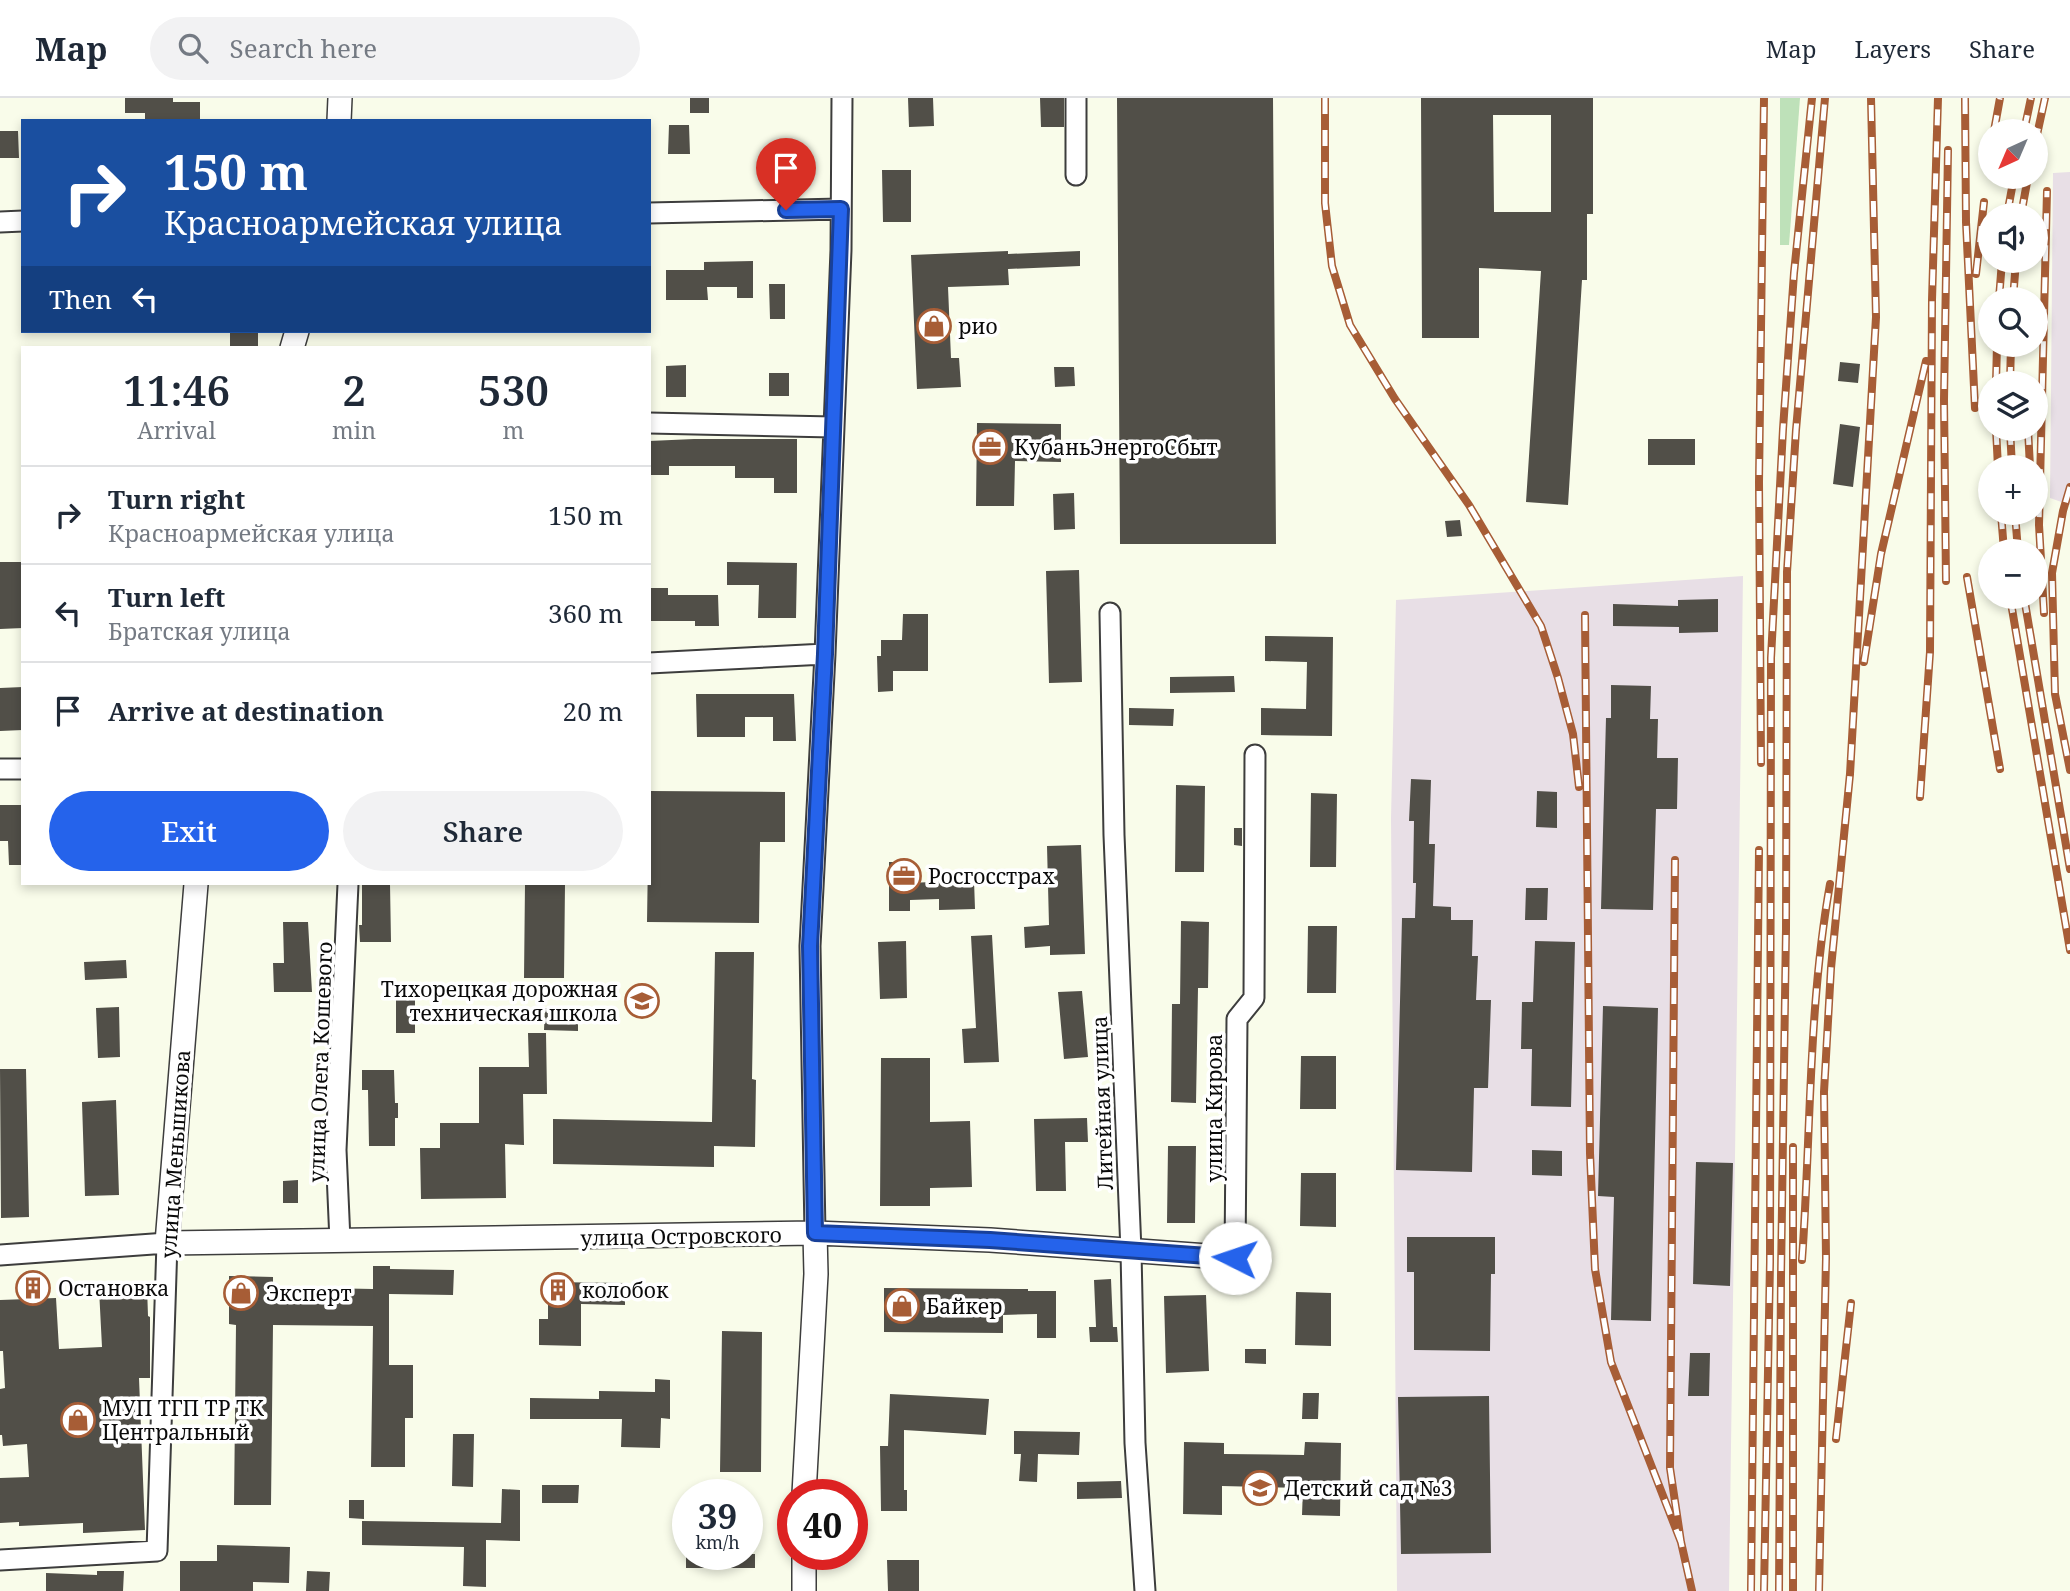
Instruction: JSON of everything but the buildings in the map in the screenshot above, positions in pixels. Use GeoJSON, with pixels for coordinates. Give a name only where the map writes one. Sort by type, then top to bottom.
{"type":"FeatureCollection","features":[{"type":"Feature","properties":{"kind":"street"},"geometry":{"type":"LineString","coordinates":[[339,119],[340,98]]}},
{"type":"Feature","properties":{"kind":"street"},"geometry":{"type":"LineString","coordinates":[[805,1479],[816,1274],[810,946],[825,654],[841,209],[842,98]]}},
{"type":"Feature","properties":{"kind":"street"},"geometry":{"type":"LineString","coordinates":[[1076,98],[1076,175]]}},
{"type":"Feature","properties":{"kind":"street"},"geometry":{"type":"LineString","coordinates":[[651,213],[841,209]]}},
{"type":"Feature","properties":{"kind":"street"},"geometry":{"type":"LineString","coordinates":[[0,222],[21,221]]}},
{"type":"Feature","properties":{"kind":"street"},"geometry":{"type":"LineString","coordinates":[[651,423],[833,427]]}},
{"type":"Feature","properties":{"kind":"street","name":"Литейная улица"},"geometry":{"type":"LineString","coordinates":[[1110,612],[1114,835],[1131,1251],[1135,1443],[1145,1591]]}},
{"type":"Feature","properties":{"kind":"street"},"geometry":{"type":"LineString","coordinates":[[651,663],[825,654]]}},
{"type":"Feature","properties":{"kind":"street","name":"улица Кирова"},"geometry":{"type":"LineString","coordinates":[[1235,1258],[1237,1019],[1254,998],[1255,755]]}},
{"type":"Feature","properties":{"kind":"street"},"geometry":{"type":"LineString","coordinates":[[0,769],[21,769]]}},
{"type":"Feature","properties":{"kind":"street","name":"улица Меньшикова"},"geometry":{"type":"LineString","coordinates":[[0,1560],[157,1550],[167,1243],[195,885]]}},
{"type":"Feature","properties":{"kind":"street","name":"улица Олега Кошевого"},"geometry":{"type":"LineString","coordinates":[[340,1241],[336,1150],[348,885]]}},
{"type":"Feature","properties":{"kind":"street","name":"улица Островского"},"geometry":{"type":"LineString","coordinates":[[167,1243],[815,1233],[990,1240],[1235,1258]]}},
{"type":"Feature","properties":{"kind":"street"},"geometry":{"type":"LineString","coordinates":[[0,1255],[167,1243]]}},
{"type":"Feature","properties":{"kind":"street"},"geometry":{"type":"LineString","coordinates":[[804,1570],[804,1591]]}},
{"type":"Feature","properties":{"kind":"shaded area"},"geometry":{"type":"Polygon","coordinates":[[[2070,172],[2070,505],[2050,498],[2053,173],[2070,172]]]}},
{"type":"Feature","properties":{"kind":"shaded area"},"geometry":{"type":"Polygon","coordinates":[[[1743,576],[1729,1591],[1397,1591],[1391,818],[1396,600],[1743,576]]]}},
{"type":"Feature","properties":{"kind":"green space"},"geometry":{"type":"Polygon","coordinates":[[[1780,98],[1800,98],[1789,245],[1780,245],[1780,98]]]}},
{"type":"Feature","properties":{"kind":"railway"},"geometry":{"type":"LineString","coordinates":[[1325,98],[1325,203],[1332,266],[1350,325],[1395,399],[1469,505],[1541,626],[1573,734],[1579,787]]}},
{"type":"Feature","properties":{"kind":"railway"},"geometry":{"type":"LineString","coordinates":[[1761,763],[1759,482],[1764,98]]}},
{"type":"Feature","properties":{"kind":"railway"},"geometry":{"type":"LineString","coordinates":[[1764,1591],[1770,1262],[1771,658],[1794,273],[1812,98]]}},
{"type":"Feature","properties":{"kind":"railway"},"geometry":{"type":"LineString","coordinates":[[1779,1591],[1787,572],[1796,430],[1825,98]]}},
{"type":"Feature","properties":{"kind":"railway"},"geometry":{"type":"LineString","coordinates":[[1819,1591],[1826,1258],[1824,1092],[1831,968],[1850,774],[1876,317],[1871,98]]}},
{"type":"Feature","properties":{"kind":"railway"},"geometry":{"type":"LineString","coordinates":[[1920,797],[1930,652],[1932,300],[1938,98]]}},
{"type":"Feature","properties":{"kind":"railway"},"geometry":{"type":"LineString","coordinates":[[1965,98],[1966,222],[1975,408]]}},
{"type":"Feature","properties":{"kind":"railway"},"geometry":{"type":"LineString","coordinates":[[1996,119],[2000,98]]}},
{"type":"Feature","properties":{"kind":"railway"},"geometry":{"type":"LineString","coordinates":[[2027,119],[2031,98]]}},
{"type":"Feature","properties":{"kind":"railway"},"geometry":{"type":"LineString","coordinates":[[2040,119],[2045,98]]}},
{"type":"Feature","properties":{"kind":"railway"},"geometry":{"type":"LineString","coordinates":[[1946,581],[1944,400],[1948,150]]}},
{"type":"Feature","properties":{"kind":"railway"},"geometry":{"type":"LineString","coordinates":[[2009,203],[2012,189]]}},
{"type":"Feature","properties":{"kind":"railway"},"geometry":{"type":"LineString","coordinates":[[2023,203],[2026,189]]}},
{"type":"Feature","properties":{"kind":"railway"},"geometry":{"type":"LineString","coordinates":[[2044,613],[2039,525],[2047,191]]}},
{"type":"Feature","properties":{"kind":"railway"},"geometry":{"type":"LineString","coordinates":[[1976,274],[1984,202]]}},
{"type":"Feature","properties":{"kind":"railway"},"geometry":{"type":"LineString","coordinates":[[2000,287],[2001,273]]}},
{"type":"Feature","properties":{"kind":"railway"},"geometry":{"type":"LineString","coordinates":[[2014,287],[2015,273]]}},
{"type":"Feature","properties":{"kind":"railway"},"geometry":{"type":"LineString","coordinates":[[1996,371],[1997,357]]}},
{"type":"Feature","properties":{"kind":"railway"},"geometry":{"type":"LineString","coordinates":[[2010,371],[2011,357]]}},
{"type":"Feature","properties":{"kind":"railway"},"geometry":{"type":"LineString","coordinates":[[1864,662],[1881,554],[1926,361]]}},
{"type":"Feature","properties":{"kind":"railway"},"geometry":{"type":"LineString","coordinates":[[1997,441],[1997,455]]}},
{"type":"Feature","properties":{"kind":"railway"},"geometry":{"type":"LineString","coordinates":[[2011,441],[2011,455]]}},
{"type":"Feature","properties":{"kind":"railway"},"geometry":{"type":"LineString","coordinates":[[2029,441],[2029,455]]}},
{"type":"Feature","properties":{"kind":"railway"},"geometry":{"type":"LineString","coordinates":[[2070,487],[2052,573],[2055,694],[2070,770]]}},
{"type":"Feature","properties":{"kind":"railway"},"geometry":{"type":"LineString","coordinates":[[2002,525],[2003,539]]}},
{"type":"Feature","properties":{"kind":"railway"},"geometry":{"type":"LineString","coordinates":[[2016,525],[2017,539]]}},
{"type":"Feature","properties":{"kind":"railway"},"geometry":{"type":"LineString","coordinates":[[1967,577],[2000,769]]}},
{"type":"Feature","properties":{"kind":"railway"},"geometry":{"type":"LineString","coordinates":[[2012,609],[2070,950]]}},
{"type":"Feature","properties":{"kind":"railway"},"geometry":{"type":"LineString","coordinates":[[2026,609],[2070,869]]}},
{"type":"Feature","properties":{"kind":"railway"},"geometry":{"type":"LineString","coordinates":[[1585,615],[1590,1153],[1595,1269],[1611,1362],[1681,1542]]}},
{"type":"Feature","properties":{"kind":"railway"},"geometry":{"type":"LineString","coordinates":[[1751,1591],[1759,850]]}},
{"type":"Feature","properties":{"kind":"railway"},"geometry":{"type":"LineString","coordinates":[[1675,860],[1670,1468],[1681,1542],[1692,1591]]}},
{"type":"Feature","properties":{"kind":"railway"},"geometry":{"type":"LineString","coordinates":[[1802,1260],[1814,1025],[1830,884]]}},
{"type":"Feature","properties":{"kind":"railway"},"geometry":{"type":"LineString","coordinates":[[1793,1147],[1793,1591]]}},
{"type":"Feature","properties":{"kind":"railway"},"geometry":{"type":"LineString","coordinates":[[1836,1439],[1851,1303]]}},
{"type":"Feature","properties":{"kind":"place","name":"рио"},"geometry":{"type":"Point","coordinates":[934,326]}},
{"type":"Feature","properties":{"kind":"place","name":"КубаньЭнергоСбыт"},"geometry":{"type":"Point","coordinates":[990,447]}},
{"type":"Feature","properties":{"kind":"place","name":"Росгосстрах"},"geometry":{"type":"Point","coordinates":[904,876]}},
{"type":"Feature","properties":{"kind":"place","name":"Тихорецкая дорожная техническая школа"},"geometry":{"type":"Point","coordinates":[642,1001]}},
{"type":"Feature","properties":{"kind":"place","name":"Остановка"},"geometry":{"type":"Point","coordinates":[33,1288]}},
{"type":"Feature","properties":{"kind":"place","name":"колобок"},"geometry":{"type":"Point","coordinates":[558,1290]}},
{"type":"Feature","properties":{"kind":"place","name":"Эксперт"},"geometry":{"type":"Point","coordinates":[241,1293]}},
{"type":"Feature","properties":{"kind":"place","name":"Байкер"},"geometry":{"type":"Point","coordinates":[902,1306]}},
{"type":"Feature","properties":{"kind":"place","name":"МУП ТГП ТР ТК Центральный"},"geometry":{"type":"Point","coordinates":[78,1420]}},
{"type":"Feature","properties":{"kind":"place","name":"Детский сад №3"},"geometry":{"type":"Point","coordinates":[1260,1488]}},
{"type":"Feature","properties":{"kind":"route"},"geometry":{"type":"LineString","coordinates":[[786,210],[841,209],[825,654],[810,946],[815,1233],[990,1240],[1235,1258]]}}]}
